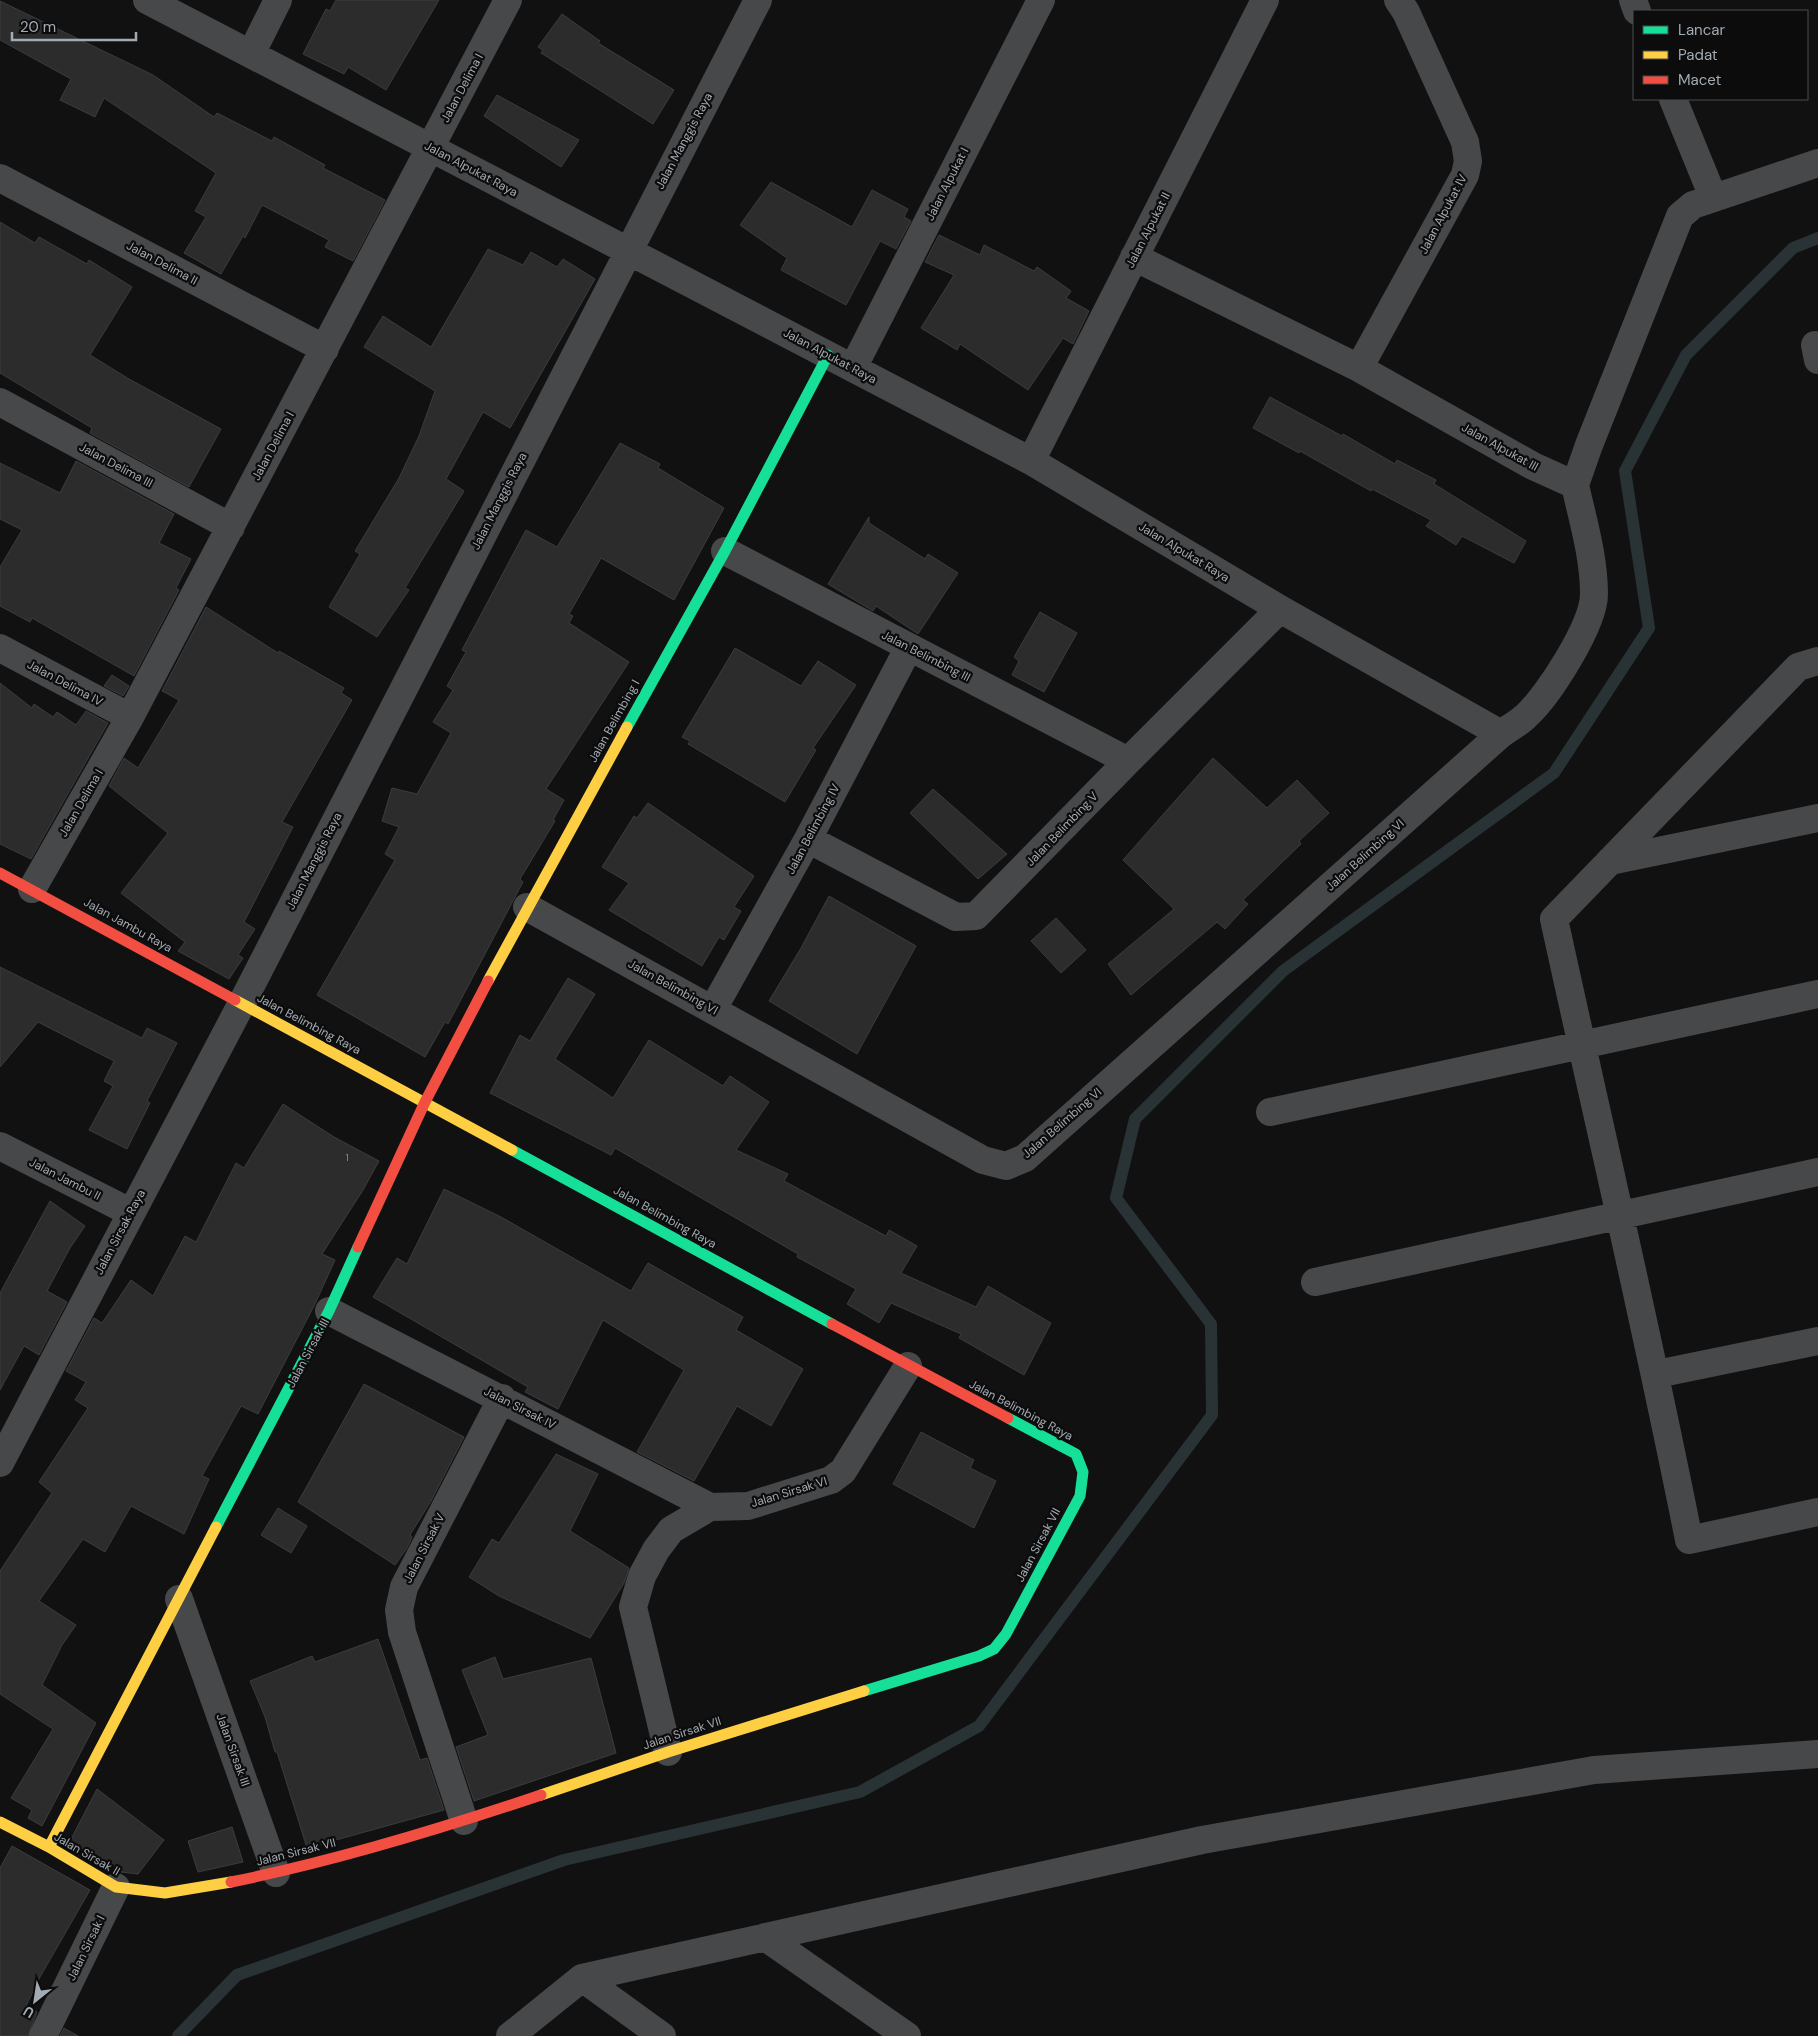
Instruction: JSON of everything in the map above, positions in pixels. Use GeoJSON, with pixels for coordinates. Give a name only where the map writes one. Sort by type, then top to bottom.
{"type":"FeatureCollection","features":[{"type":"Feature","properties":{"kind":"street","name":"Jalan Alpukat Raya"},"geometry":{"type":"LineString","coordinates":[[147,0],[1031,460],[1280,609],[1501,734]]}},
{"type":"Feature","properties":{"kind":"street"},"geometry":{"type":"LineString","coordinates":[[251,54],[278,0]]}},
{"type":"Feature","properties":{"kind":"street","name":"Jalan Delima I"},"geometry":{"type":"LineString","coordinates":[[32,889],[130,717],[508,0]]}},
{"type":"Feature","properties":{"kind":"street","name":"Jalan Manggis Raya"},"geometry":{"type":"LineString","coordinates":[[242,1003],[627,250],[758,0]]}},
{"type":"Feature","properties":{"kind":"street","name":"Jalan Alpukat I"},"geometry":{"type":"LineString","coordinates":[[852,368],[1041,0]]}},
{"type":"Feature","properties":{"kind":"street","name":"Jalan Alpukat II"},"geometry":{"type":"LineString","coordinates":[[1031,460],[1265,0]]}},
{"type":"Feature","properties":{"kind":"street","name":"Jalan Alpukat IV"},"geometry":{"type":"LineString","coordinates":[[1359,368],[1465,175],[1468,161],[1465,142],[1406,12],[1398,0]]}},
{"type":"Feature","properties":{"kind":"street"},"geometry":{"type":"LineString","coordinates":[[1673,100],[1713,198]]}},
{"type":"Feature","properties":{"kind":"street"},"geometry":{"type":"LineString","coordinates":[[1575,485],[1680,216],[1693,205],[1818,163]]}},
{"type":"Feature","properties":{"kind":"street","name":"Jalan Delima II"},"geometry":{"type":"LineString","coordinates":[[0,178],[325,348]]}},
{"type":"Feature","properties":{"kind":"street","name":"Jalan Alpukat III"},"geometry":{"type":"LineString","coordinates":[[1134,257],[1359,368],[1533,466],[1575,485]]}},
{"type":"Feature","properties":{"kind":"street","name":"Jalan Belimbing I"},"geometry":{"type":"LineString","coordinates":[[425,1102],[526,906],[725,551],[828,354]]}},
{"type":"Feature","properties":{"kind":"street","name":"Jalan Delima III"},"geometry":{"type":"LineString","coordinates":[[0,402],[231,527]]}},
{"type":"Feature","properties":{"kind":"street","name":"Jalan Belimbing VI"},"geometry":{"type":"LineString","coordinates":[[526,906],[983,1160],[1006,1166],[1025,1158],[1501,734],[1526,716],[1557,678],[1587,623],[1595,596],[1590,551],[1575,485]]}},
{"type":"Feature","properties":{"kind":"street","name":"Jalan Belimbing III"},"geometry":{"type":"LineString","coordinates":[[725,551],[1128,761]]}},
{"type":"Feature","properties":{"kind":"street","name":"Jalan Belimbing V"},"geometry":{"type":"LineString","coordinates":[[808,839],[956,917],[976,916],[1280,609]]}},
{"type":"Feature","properties":{"kind":"street","name":"Jalan Belimbing IV"},"geometry":{"type":"LineString","coordinates":[[713,1009],[808,839],[909,647]]}},
{"type":"Feature","properties":{"kind":"street","name":"Jalan Delima IV"},"geometry":{"type":"LineString","coordinates":[[0,648],[130,717]]}},
{"type":"Feature","properties":{"kind":"street"},"geometry":{"type":"LineString","coordinates":[[1818,661],[1798,667],[1554,919],[1618,1214],[1657,1374],[1690,1540],[1818,1512]]}},
{"type":"Feature","properties":{"kind":"street"},"geometry":{"type":"LineString","coordinates":[[1610,861],[1818,818]]}},
{"type":"Feature","properties":{"kind":"street","name":"Jalan Jambu Raya"},"geometry":{"type":"LineString","coordinates":[[0,873],[242,1003]]}},
{"type":"Feature","properties":{"kind":"street"},"geometry":{"type":"LineString","coordinates":[[1270,1112],[1818,994]]}},
{"type":"Feature","properties":{"kind":"street","name":"Jalan Belimbing Raya"},"geometry":{"type":"LineString","coordinates":[[242,1003],[908,1366],[1076,1454]]}},
{"type":"Feature","properties":{"kind":"street","name":"Jalan Sirsak Raya"},"geometry":{"type":"LineString","coordinates":[[0,1463],[130,1212],[242,1003]]}},
{"type":"Feature","properties":{"kind":"street","name":"Jalan Sirsak III"},"geometry":{"type":"LineString","coordinates":[[48,1847],[330,1311],[425,1102]]}},
{"type":"Feature","properties":{"kind":"street","name":"Jalan Jambu II"},"geometry":{"type":"LineString","coordinates":[[0,1146],[130,1212]]}},
{"type":"Feature","properties":{"kind":"street"},"geometry":{"type":"LineString","coordinates":[[1315,1282],[1618,1214],[1818,1172]]}},
{"type":"Feature","properties":{"kind":"street","name":"Jalan Sirsak IV"},"geometry":{"type":"LineString","coordinates":[[330,1311],[502,1398],[710,1507]]}},
{"type":"Feature","properties":{"kind":"street"},"geometry":{"type":"LineString","coordinates":[[1657,1374],[1818,1340]]}},
{"type":"Feature","properties":{"kind":"street","name":"Jalan Sirsak VI"},"geometry":{"type":"LineString","coordinates":[[668,1752],[632,1607],[642,1576],[671,1530],[710,1507],[748,1506],[831,1480],[843,1472],[908,1366]]}},
{"type":"Feature","properties":{"kind":"street","name":"Jalan Sirsak V"},"geometry":{"type":"LineString","coordinates":[[464,1821],[402,1632],[399,1610],[404,1587],[502,1398]]}},
{"type":"Feature","properties":{"kind":"street","name":"Jalan Sirsak VII"},"geometry":{"type":"LineString","coordinates":[[165,1893],[276,1873],[464,1821],[668,1752],[969,1659],[994,1649],[1006,1634],[1080,1496],[1083,1472],[1076,1454]]}},
{"type":"Feature","properties":{"kind":"street","name":"Jalan Sirsak III"},"geometry":{"type":"LineString","coordinates":[[179,1599],[276,1873]]}},
{"type":"Feature","properties":{"kind":"street"},"geometry":{"type":"LineString","coordinates":[[510,2036],[582,1978],[1202,1840],[1594,1770],[1818,1754]]}},
{"type":"Feature","properties":{"kind":"street","name":"Jalan Sirsak II"},"geometry":{"type":"LineString","coordinates":[[0,1822],[48,1847],[116,1887],[165,1893]]}},
{"type":"Feature","properties":{"kind":"street","name":"Jalan Sirsak I"},"geometry":{"type":"LineString","coordinates":[[43,2036],[116,1887]]}},
{"type":"Feature","properties":{"kind":"street"},"geometry":{"type":"LineString","coordinates":[[765,1937],[907,2036]]}},
{"type":"Feature","properties":{"kind":"street"},"geometry":{"type":"LineString","coordinates":[[582,1978],[662,2036]]}},
{"type":"Feature","properties":{"kind":"building"},"geometry":{"type":"Polygon","coordinates":[[[336,0],[439,0],[386,90],[348,67],[344,74],[303,54],[326,9],[330,11],[336,0]]]}},
{"type":"Feature","properties":{"kind":"building"},"geometry":{"type":"Polygon","coordinates":[[[0,1],[153,75],[214,117],[217,113],[272,141],[274,137],[325,165],[323,168],[385,200],[353,261],[325,247],[329,240],[262,205],[245,238],[243,236],[221,274],[184,253],[206,217],[195,211],[216,173],[104,98],[95,117],[60,100],[71,79],[0,40],[0,1]]]}},
{"type":"Feature","properties":{"kind":"building"},"geometry":{"type":"Polygon","coordinates":[[[562,14],[600,41],[598,43],[674,90],[653,124],[541,53],[543,50],[538,47],[562,14]]]}},
{"type":"Feature","properties":{"kind":"building"},"geometry":{"type":"Polygon","coordinates":[[[497,95],[579,140],[561,167],[484,116],[497,95]]]}},
{"type":"Feature","properties":{"kind":"building"},"geometry":{"type":"Polygon","coordinates":[[[771,182],[852,227],[872,190],[908,209],[904,217],[911,221],[896,249],[880,241],[846,305],[781,270],[787,258],[740,225],[771,182]]]}},
{"type":"Feature","properties":{"kind":"building"},"geometry":{"type":"Polygon","coordinates":[[[0,222],[35,243],[39,237],[87,264],[89,260],[132,287],[90,355],[129,379],[221,429],[189,487],[90,433],[92,428],[0,373],[0,222]]]}},
{"type":"Feature","properties":{"kind":"building"},"geometry":{"type":"Polygon","coordinates":[[[939,235],[980,255],[984,245],[1034,271],[1037,267],[1071,291],[1066,298],[1089,311],[1073,344],[1063,338],[1028,390],[960,344],[957,350],[921,328],[954,275],[925,262],[939,235]]]}},
{"type":"Feature","properties":{"kind":"building"},"geometry":{"type":"Polygon","coordinates":[[[488,249],[523,265],[531,252],[557,267],[563,259],[595,279],[510,428],[483,412],[446,479],[464,491],[405,588],[409,590],[377,637],[329,607],[360,554],[355,551],[399,478],[419,436],[435,391],[364,347],[383,316],[431,347],[488,249]]]}},
{"type":"Feature","properties":{"kind":"building"},"geometry":{"type":"Polygon","coordinates":[[[1270,397],[1342,436],[1343,434],[1395,464],[1397,460],[1436,480],[1434,484],[1526,541],[1514,563],[1462,536],[1456,545],[1426,526],[1431,520],[1372,489],[1371,491],[1300,451],[1299,453],[1253,428],[1270,397]]]}},
{"type":"Feature","properties":{"kind":"building"},"geometry":{"type":"Polygon","coordinates":[[[620,443],[660,464],[658,468],[724,508],[674,600],[601,558],[569,614],[573,616],[569,623],[629,662],[546,789],[564,800],[553,820],[555,821],[520,879],[523,882],[448,1024],[445,1022],[425,1057],[317,995],[395,860],[385,854],[399,827],[382,821],[392,788],[417,794],[451,733],[433,722],[453,690],[447,686],[466,652],[462,650],[526,530],[557,547],[620,443]]]}},
{"type":"Feature","properties":{"kind":"building"},"geometry":{"type":"Polygon","coordinates":[[[76,461],[174,514],[159,543],[191,559],[176,588],[179,590],[134,676],[32,618],[30,622],[0,606],[0,567],[22,530],[0,519],[0,463],[60,493],[76,461]]]}},
{"type":"Feature","properties":{"kind":"building"},"geometry":{"type":"Polygon","coordinates":[[[869,517],[869,523],[925,559],[928,554],[958,573],[918,634],[876,606],[873,611],[828,584],[869,517]]]}},
{"type":"Feature","properties":{"kind":"building"},"geometry":{"type":"Polygon","coordinates":[[[206,607],[278,653],[279,651],[344,688],[341,693],[352,700],[282,822],[293,827],[244,922],[255,929],[238,955],[243,958],[229,979],[178,951],[185,942],[121,893],[168,833],[109,786],[124,758],[138,768],[179,700],[162,691],[206,607]]]}},
{"type":"Feature","properties":{"kind":"building"},"geometry":{"type":"Polygon","coordinates":[[[1040,612],[1077,633],[1044,692],[1012,675],[1019,661],[1014,657],[1040,612]]]}},
{"type":"Feature","properties":{"kind":"building"},"geometry":{"type":"Polygon","coordinates":[[[735,648],[801,686],[818,661],[856,685],[813,748],[816,750],[785,802],[688,744],[690,741],[682,737],[735,648]]]}},
{"type":"Feature","properties":{"kind":"building"},"geometry":{"type":"Polygon","coordinates":[[[112,675],[129,686],[123,696],[104,686],[112,675]]]}},
{"type":"Feature","properties":{"kind":"building"},"geometry":{"type":"Polygon","coordinates":[[[0,683],[32,708],[34,704],[53,717],[57,712],[76,725],[86,711],[108,723],[31,859],[0,844],[0,683]]]}},
{"type":"Feature","properties":{"kind":"building"},"geometry":{"type":"Polygon","coordinates":[[[1213,758],[1267,808],[1297,780],[1329,813],[1299,841],[1301,844],[1243,900],[1248,904],[1225,929],[1217,922],[1131,995],[1108,964],[1174,909],[1123,860],[1213,758]]]}},
{"type":"Feature","properties":{"kind":"building"},"geometry":{"type":"Polygon","coordinates":[[[933,789],[1007,854],[978,879],[910,813],[933,789]]]}},
{"type":"Feature","properties":{"kind":"building"},"geometry":{"type":"Polygon","coordinates":[[[648,803],[754,876],[734,907],[741,911],[724,940],[719,937],[702,966],[609,910],[629,883],[602,867],[634,816],[637,818],[648,803]]]}},
{"type":"Feature","properties":{"kind":"building"},"geometry":{"type":"Polygon","coordinates":[[[829,896],[916,946],[857,1054],[769,1001],[829,896]]]}},
{"type":"Feature","properties":{"kind":"building"},"geometry":{"type":"Polygon","coordinates":[[[1056,918],[1086,950],[1061,973],[1031,941],[1056,918]]]}},
{"type":"Feature","properties":{"kind":"building"},"geometry":{"type":"Polygon","coordinates":[[[0,967],[142,1038],[147,1028],[177,1043],[147,1101],[150,1103],[127,1149],[89,1130],[113,1086],[104,1081],[114,1061],[38,1022],[0,1067],[0,967]]]}},
{"type":"Feature","properties":{"kind":"building"},"geometry":{"type":"Polygon","coordinates":[[[568,978],[595,994],[555,1059],[613,1098],[649,1040],[723,1086],[730,1076],[769,1102],[736,1150],[788,1174],[784,1181],[886,1236],[889,1230],[917,1246],[901,1273],[976,1307],[988,1286],[1051,1323],[1024,1375],[959,1338],[961,1334],[891,1303],[879,1323],[847,1304],[856,1289],[797,1257],[798,1254],[615,1148],[611,1155],[490,1093],[520,1035],[530,1041],[568,978]]]}},
{"type":"Feature","properties":{"kind":"building"},"geometry":{"type":"Polygon","coordinates":[[[283,1104],[334,1137],[379,1161],[363,1190],[322,1254],[335,1260],[315,1304],[258,1414],[241,1406],[202,1476],[209,1479],[184,1534],[131,1506],[105,1552],[83,1539],[39,1601],[76,1625],[62,1645],[42,1685],[96,1723],[42,1826],[28,1818],[32,1810],[11,1798],[53,1729],[0,1694],[0,1571],[52,1493],[39,1482],[88,1408],[75,1400],[86,1382],[66,1371],[94,1318],[102,1323],[131,1280],[153,1296],[185,1236],[196,1242],[236,1163],[244,1168],[283,1104]]]}},
{"type":"Feature","properties":{"kind":"building"},"geometry":{"type":"Polygon","coordinates":[[[444,1189],[501,1217],[631,1291],[648,1263],[743,1317],[736,1330],[803,1369],[771,1426],[737,1406],[694,1481],[637,1452],[684,1370],[603,1320],[558,1409],[525,1392],[528,1387],[373,1297],[397,1258],[407,1264],[444,1189]]]}},
{"type":"Feature","properties":{"kind":"building"},"geometry":{"type":"Polygon","coordinates":[[[50,1201],[85,1226],[70,1248],[47,1291],[67,1302],[39,1355],[24,1346],[0,1390],[0,1293],[50,1201]]]}},
{"type":"Feature","properties":{"kind":"building"},"geometry":{"type":"Polygon","coordinates":[[[364,1384],[464,1437],[431,1501],[410,1535],[412,1537],[407,1548],[395,1565],[298,1502],[364,1384]]]}},
{"type":"Feature","properties":{"kind":"building"},"geometry":{"type":"Polygon","coordinates":[[[921,1432],[974,1460],[970,1468],[996,1481],[974,1528],[893,1484],[921,1432]]]}},
{"type":"Feature","properties":{"kind":"building"},"geometry":{"type":"Polygon","coordinates":[[[556,1454],[598,1474],[570,1531],[629,1568],[624,1583],[590,1638],[499,1596],[469,1577],[492,1539],[499,1543],[556,1454]]]}},
{"type":"Feature","properties":{"kind":"building"},"geometry":{"type":"Polygon","coordinates":[[[278,1508],[307,1526],[291,1553],[261,1535],[278,1508]]]}},
{"type":"Feature","properties":{"kind":"building"},"geometry":{"type":"Polygon","coordinates":[[[378,1639],[420,1760],[427,1758],[444,1810],[307,1848],[277,1752],[275,1752],[265,1717],[250,1681],[312,1656],[315,1662],[378,1639]]]}},
{"type":"Feature","properties":{"kind":"building"},"geometry":{"type":"Polygon","coordinates":[[[495,1657],[503,1679],[591,1658],[616,1753],[474,1801],[456,1747],[488,1735],[462,1670],[495,1657]]]}},
{"type":"Feature","properties":{"kind":"building"},"geometry":{"type":"Polygon","coordinates":[[[97,1789],[164,1840],[138,1874],[121,1872],[107,1861],[106,1863],[70,1841],[97,1789]]]}},
{"type":"Feature","properties":{"kind":"building"},"geometry":{"type":"Polygon","coordinates":[[[232,1827],[243,1862],[198,1872],[188,1841],[232,1827]]]}},
{"type":"Feature","properties":{"kind":"building"},"geometry":{"type":"Polygon","coordinates":[[[12,1846],[90,1890],[40,1977],[26,2006],[37,2012],[28,2036],[0,2036],[0,1868],[12,1846]]]}},
{"type":"Feature","properties":{"kind":"building"},"geometry":{"type":"Polygon","coordinates":[[[64,2028],[78,2036],[60,2036],[64,2028]]]}},
{"type":"Feature","properties":{"kind":"waterway"},"geometry":{"type":"LineString","coordinates":[[178,2036],[237,1975],[564,1860],[860,1792],[979,1726],[1212,1415],[1211,1324],[1116,1198],[1135,1119],[1283,971],[1554,773],[1649,628],[1625,471],[1686,355],[1793,248],[1818,238]]}},
{"type":"Feature","properties":{"kind":"traffic: fast"},"geometry":{"type":"LineString","coordinates":[[627,727],[725,551],[828,355]]}},
{"type":"Feature","properties":{"kind":"traffic: fast"},"geometry":{"type":"LineString","coordinates":[[512,1150],[832,1324]]}},
{"type":"Feature","properties":{"kind":"traffic: fast"},"geometry":{"type":"LineString","coordinates":[[216,1527],[329,1311],[358,1247]]}},
{"type":"Feature","properties":{"kind":"traffic: fast"},"geometry":{"type":"LineString","coordinates":[[864,1691],[979,1656],[994,1649],[1006,1634],[1080,1496],[1083,1472],[1076,1454],[1008,1418]]}},
{"type":"Feature","properties":{"kind":"traffic: slow"},"geometry":{"type":"LineString","coordinates":[[488,981],[627,727]]}},
{"type":"Feature","properties":{"kind":"traffic: slow"},"geometry":{"type":"LineString","coordinates":[[235,1000],[512,1150]]}},
{"type":"Feature","properties":{"kind":"traffic: slow"},"geometry":{"type":"LineString","coordinates":[[49,1847],[216,1527]]}},
{"type":"Feature","properties":{"kind":"traffic: slow"},"geometry":{"type":"LineString","coordinates":[[541,1795],[668,1752],[864,1691]]}},
{"type":"Feature","properties":{"kind":"traffic: slow"},"geometry":{"type":"LineString","coordinates":[[0,1822],[49,1847],[116,1887],[165,1893],[231,1882]]}},
{"type":"Feature","properties":{"kind":"traffic: jam"},"geometry":{"type":"LineString","coordinates":[[0,873],[235,1000]]}},
{"type":"Feature","properties":{"kind":"traffic: jam"},"geometry":{"type":"LineString","coordinates":[[358,1247],[425,1102],[488,981]]}},
{"type":"Feature","properties":{"kind":"traffic: jam"},"geometry":{"type":"LineString","coordinates":[[832,1324],[1008,1418]]}},
{"type":"Feature","properties":{"kind":"traffic: jam"},"geometry":{"type":"LineString","coordinates":[[231,1882],[270,1874],[388,1843],[541,1795]]}}]}
